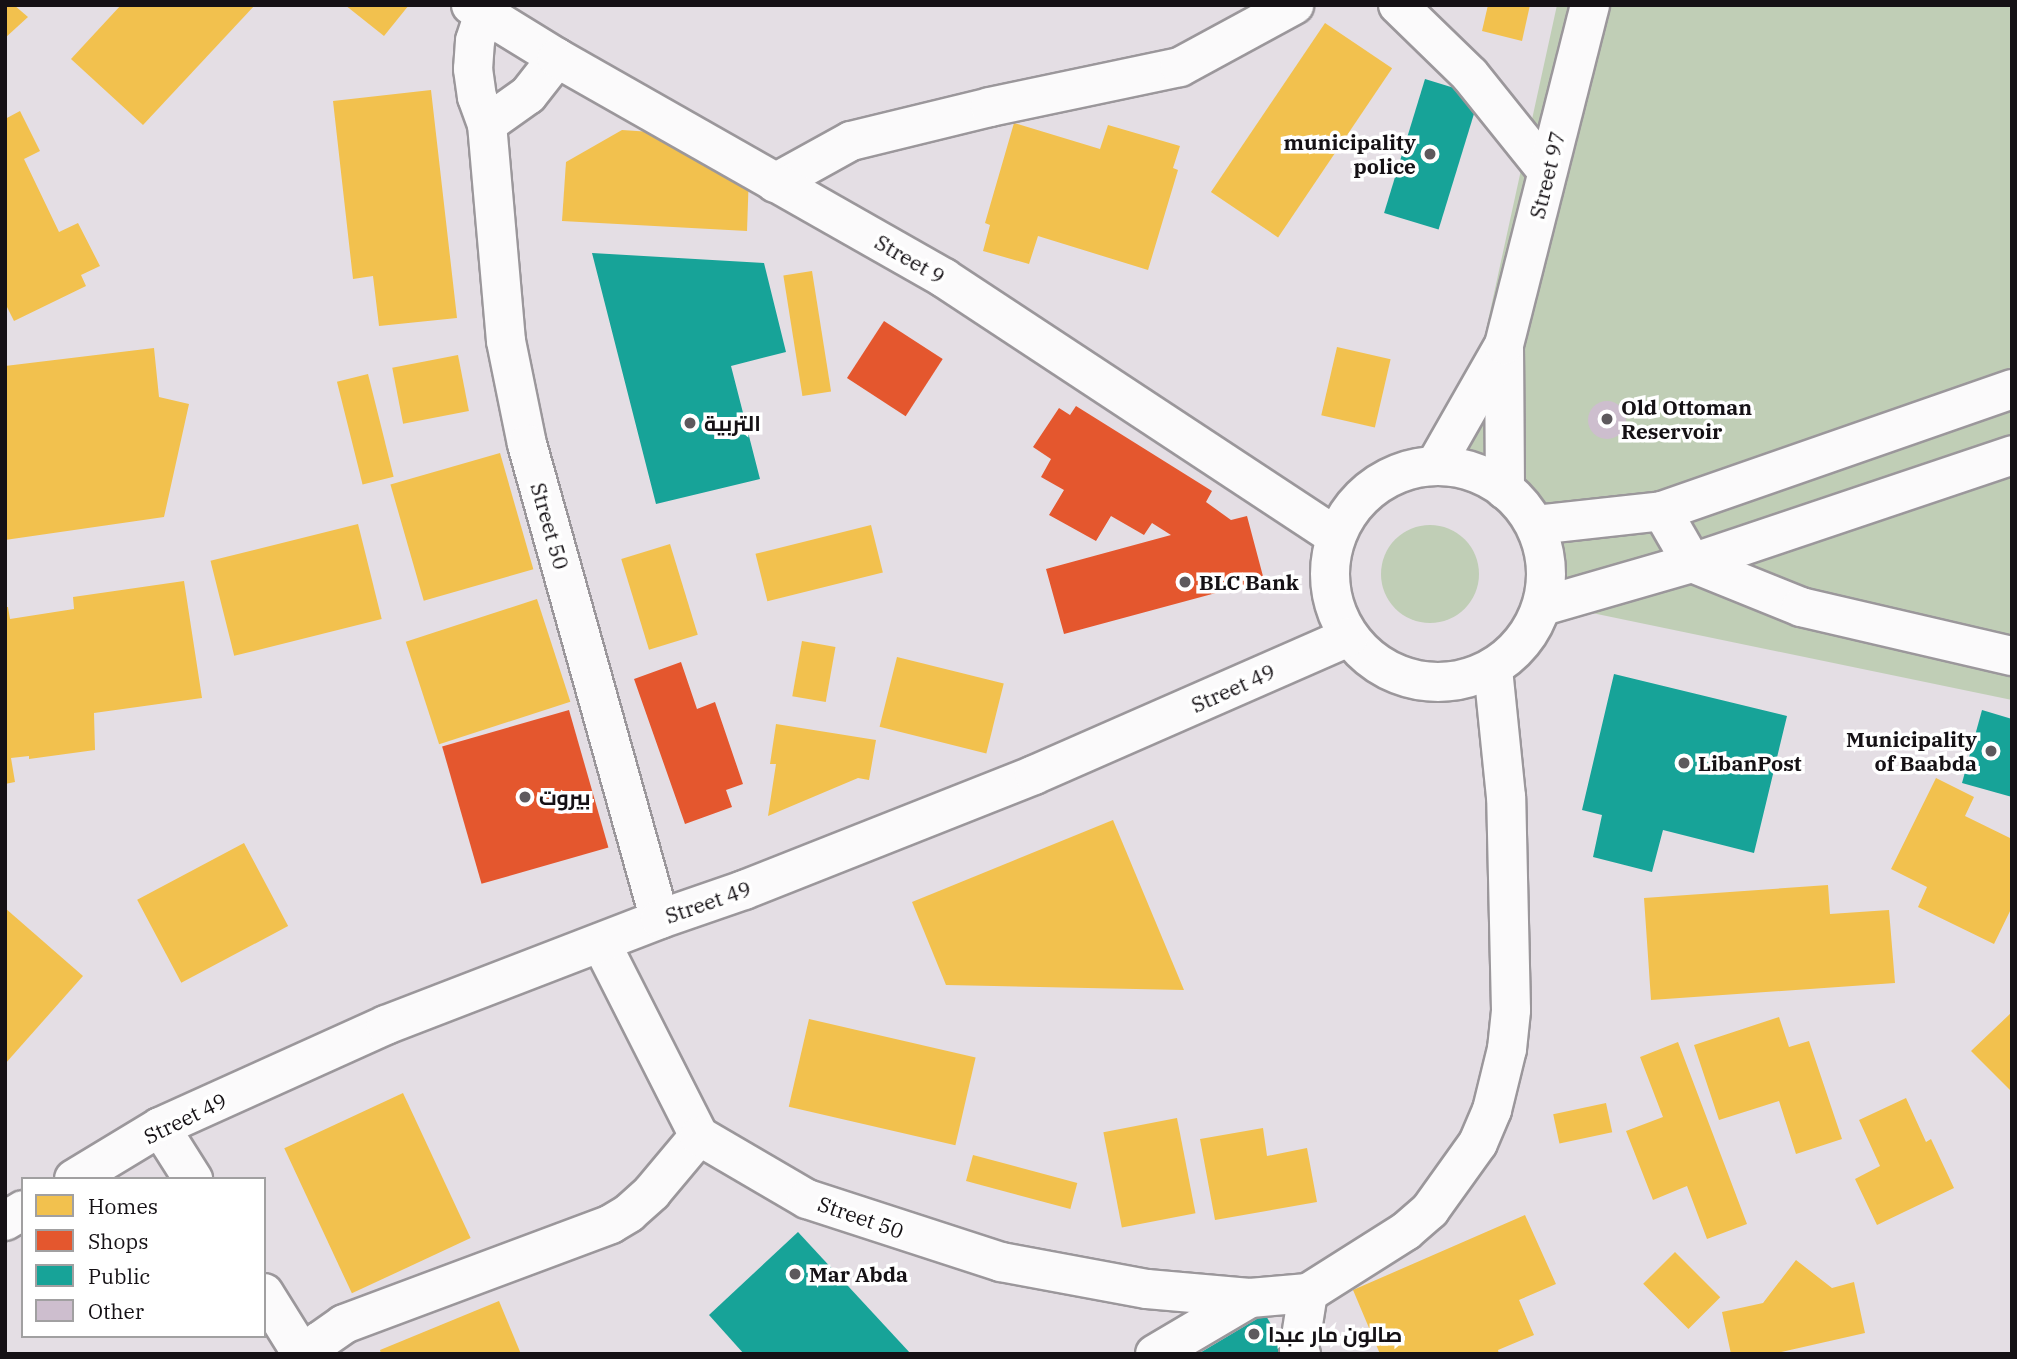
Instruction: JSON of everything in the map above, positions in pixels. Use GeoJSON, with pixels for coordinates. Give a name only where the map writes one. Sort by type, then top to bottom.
{"type":"FeatureCollection","features":[{"type":"Feature","properties":{"kind":"main road"},"geometry":{"type":"LineString","coordinates":[[775,183],[851,141],[990,107],[1180,67],[1294,5]]}},
{"type":"Feature","properties":{"kind":"main road"},"geometry":{"type":"LineString","coordinates":[[1398,5],[1470,75],[1547,171]]}},
{"type":"Feature","properties":{"kind":"main road","name":"Street 97"},"geometry":{"type":"LineString","coordinates":[[1505,489],[1504,345],[1590,5]]}},
{"type":"Feature","properties":{"kind":"main road","name":"Street 9"},"geometry":{"type":"LineString","coordinates":[[478,9],[557,58],[944,278],[1336,536]]}},
{"type":"Feature","properties":{"kind":"main road","name":"Street 50"},"geometry":{"type":"LineString","coordinates":[[478,9],[473,69],[477,97],[487,124],[506,341],[527,444],[660,919]]}},
{"type":"Feature","properties":{"kind":"main road"},"geometry":{"type":"LineString","coordinates":[[487,124],[528,95],[557,58]]}},
{"type":"Feature","properties":{"kind":"main road","name":"Street 97"},"geometry":{"type":"LineString","coordinates":[[1435,466],[1504,345]]}},
{"type":"Feature","properties":{"kind":"main road"},"geometry":{"type":"LineString","coordinates":[[1536,525],[1662,511],[2012,389]]}},
{"type":"Feature","properties":{"kind":"main road"},"geometry":{"type":"LineString","coordinates":[[1543,606],[1692,563],[2012,455]]}},
{"type":"Feature","properties":{"kind":"main road"},"geometry":{"type":"LineString","coordinates":[[1435,466],[1456,466],[1489,478],[1516,497],[1536,525],[1545,551],[1547,578],[1543,606],[1532,630],[1515,652],[1493,668],[1464,680],[1432,683],[1399,677],[1371,660],[1349,637],[1334,605],[1329,571],[1336,536],[1349,510],[1371,488],[1396,473],[1435,466]]}},
{"type":"Feature","properties":{"kind":"main road"},"geometry":{"type":"LineString","coordinates":[[1662,511],[1692,563],[1801,607],[2012,656]]}},
{"type":"Feature","properties":{"kind":"main road","name":"Street 49"},"geometry":{"type":"LineString","coordinates":[[77,1177],[160,1127],[386,1025],[660,919],[744,890],[1034,775],[1349,637]]}},
{"type":"Feature","properties":{"kind":"main road"},"geometry":{"type":"LineString","coordinates":[[1301,1354],[1299,1349],[1308,1293],[1406,1231],[1430,1210],[1478,1143],[1492,1110],[1507,1049],[1511,1010],[1506,797],[1493,668]]}},
{"type":"Feature","properties":{"kind":"main road"},"geometry":{"type":"LineString","coordinates":[[311,1354],[320,1341],[344,1324],[611,1224],[629,1213],[652,1192],[699,1136],[601,943]]}},
{"type":"Feature","properties":{"kind":"main road"},"geometry":{"type":"LineString","coordinates":[[160,1127],[192,1177]]}},
{"type":"Feature","properties":{"kind":"main road","name":"Street 50"},"geometry":{"type":"LineString","coordinates":[[699,1136],[807,1199],[1001,1262],[1147,1289],[1250,1298],[1308,1293]]}},
{"type":"Feature","properties":{"kind":"main road"},"geometry":{"type":"LineString","coordinates":[[5,1220],[21,1211]]}},
{"type":"Feature","properties":{"kind":"main road"},"geometry":{"type":"LineString","coordinates":[[266,1296],[302,1354]]}},
{"type":"Feature","properties":{"kind":"main road"},"geometry":{"type":"LineString","coordinates":[[1155,1354],[1250,1298]]}},
{"type":"Feature","properties":{"kind":"green space"},"geometry":{"type":"Polygon","coordinates":[[[1557,5],[2012,5],[2012,700],[1568,608],[1462,440],[1557,5]]]}},
{"type":"Feature","properties":{"kind":"green space"},"geometry":{"type":"Polygon","coordinates":[[[1430,525],[1457,533],[1471,547],[1479,574],[1471,601],[1457,615],[1430,623],[1403,615],[1389,601],[1381,574],[1389,547],[1403,533],[1430,525]]]}},
{"type":"Feature","properties":{"kind":"building: Homes"},"geometry":{"type":"Polygon","coordinates":[[[5,5],[14,5],[28,17],[5,38],[5,5]]]}},
{"type":"Feature","properties":{"kind":"building: Homes"},"geometry":{"type":"Polygon","coordinates":[[[121,5],[255,5],[143,125],[71,59],[121,5]]]}},
{"type":"Feature","properties":{"kind":"building: Homes"},"geometry":{"type":"Polygon","coordinates":[[[345,5],[409,5],[384,36],[345,5]]]}},
{"type":"Feature","properties":{"kind":"building: Homes"},"geometry":{"type":"Polygon","coordinates":[[[1488,5],[1530,5],[1522,41],[1482,31],[1488,5]]]}},
{"type":"Feature","properties":{"kind":"building: Homes"},"geometry":{"type":"Polygon","coordinates":[[[1325,23],[1392,68],[1278,237],[1211,192],[1325,23]]]}},
{"type":"Feature","properties":{"kind":"building: Homes"},"geometry":{"type":"Polygon","coordinates":[[[431,90],[457,318],[379,326],[373,276],[353,279],[333,101],[431,90]]]}},
{"type":"Feature","properties":{"kind":"building: Homes"},"geometry":{"type":"Polygon","coordinates":[[[20,111],[40,151],[24,159],[59,232],[78,223],[100,266],[81,275],[86,286],[14,321],[5,303],[5,119],[20,111]]]}},
{"type":"Feature","properties":{"kind":"building: Homes"},"geometry":{"type":"Polygon","coordinates":[[[1014,123],[1100,149],[1108,125],[1180,146],[1173,168],[1178,170],[1148,270],[1038,236],[1029,264],[983,251],[990,225],[985,223],[1014,123]]]}},
{"type":"Feature","properties":{"kind":"building: Homes"},"geometry":{"type":"Polygon","coordinates":[[[622,130],[681,134],[749,173],[747,231],[562,221],[566,162],[622,130]]]}},
{"type":"Feature","properties":{"kind":"building: Homes"},"geometry":{"type":"Polygon","coordinates":[[[812,271],[831,391],[802,396],[783,276],[812,271]]]}},
{"type":"Feature","properties":{"kind":"building: Homes"},"geometry":{"type":"Polygon","coordinates":[[[1337,347],[1391,359],[1375,428],[1321,415],[1337,347]]]}},
{"type":"Feature","properties":{"kind":"building: Homes"},"geometry":{"type":"Polygon","coordinates":[[[154,348],[159,397],[189,404],[164,517],[5,540],[5,366],[154,348]]]}},
{"type":"Feature","properties":{"kind":"building: Homes"},"geometry":{"type":"Polygon","coordinates":[[[458,355],[469,411],[403,424],[392,368],[458,355]]]}},
{"type":"Feature","properties":{"kind":"building: Homes"},"geometry":{"type":"Polygon","coordinates":[[[368,374],[394,477],[363,485],[337,382],[368,374]]]}},
{"type":"Feature","properties":{"kind":"building: Homes"},"geometry":{"type":"Polygon","coordinates":[[[500,453],[533,569],[424,601],[390,484],[500,453]]]}},
{"type":"Feature","properties":{"kind":"building: Homes"},"geometry":{"type":"Polygon","coordinates":[[[358,524],[382,619],[234,656],[211,561],[358,524]]]}},
{"type":"Feature","properties":{"kind":"building: Homes"},"geometry":{"type":"Polygon","coordinates":[[[871,525],[883,573],[767,601],[756,554],[871,525]]]}},
{"type":"Feature","properties":{"kind":"building: Homes"},"geometry":{"type":"Polygon","coordinates":[[[670,544],[698,635],[649,650],[621,559],[670,544]]]}},
{"type":"Feature","properties":{"kind":"building: Homes"},"geometry":{"type":"Polygon","coordinates":[[[184,581],[202,698],[94,713],[95,750],[29,759],[29,756],[11,758],[15,782],[5,784],[5,607],[8,607],[10,619],[74,609],[73,597],[184,581]]]}},
{"type":"Feature","properties":{"kind":"building: Homes"},"geometry":{"type":"Polygon","coordinates":[[[537,599],[570,702],[439,744],[406,642],[537,599]]]}},
{"type":"Feature","properties":{"kind":"building: Homes"},"geometry":{"type":"Polygon","coordinates":[[[802,641],[835,647],[826,702],[792,696],[802,641]]]}},
{"type":"Feature","properties":{"kind":"building: Homes"},"geometry":{"type":"Polygon","coordinates":[[[897,657],[1004,684],[986,753],[880,727],[897,657]]]}},
{"type":"Feature","properties":{"kind":"building: Homes"},"geometry":{"type":"Polygon","coordinates":[[[776,724],[876,740],[869,780],[858,778],[768,816],[776,764],[770,764],[776,724]]]}},
{"type":"Feature","properties":{"kind":"building: Homes"},"geometry":{"type":"Polygon","coordinates":[[[1936,778],[1974,797],[1965,816],[2012,839],[2012,907],[1994,944],[1918,907],[1927,887],[1891,869],[1936,778]]]}},
{"type":"Feature","properties":{"kind":"building: Homes"},"geometry":{"type":"Polygon","coordinates":[[[1113,820],[1184,990],[946,985],[912,902],[1113,820]]]}},
{"type":"Feature","properties":{"kind":"building: Homes"},"geometry":{"type":"Polygon","coordinates":[[[244,843],[288,926],[181,983],[137,900],[244,843]]]}},
{"type":"Feature","properties":{"kind":"building: Homes"},"geometry":{"type":"Polygon","coordinates":[[[1828,885],[1830,914],[1889,910],[1895,983],[1651,1000],[1644,898],[1828,885]]]}},
{"type":"Feature","properties":{"kind":"building: Homes"},"geometry":{"type":"Polygon","coordinates":[[[5,908],[83,976],[5,1064],[5,908]]]}},
{"type":"Feature","properties":{"kind":"building: Homes"},"geometry":{"type":"Polygon","coordinates":[[[2012,1012],[2012,1092],[1971,1051],[2012,1012]]]}},
{"type":"Feature","properties":{"kind":"building: Homes"},"geometry":{"type":"Polygon","coordinates":[[[1779,1017],[1789,1047],[1809,1041],[1842,1139],[1796,1154],[1779,1101],[1719,1120],[1694,1045],[1779,1017]]]}},
{"type":"Feature","properties":{"kind":"building: Homes"},"geometry":{"type":"Polygon","coordinates":[[[809,1019],[976,1057],[955,1145],[789,1107],[809,1019]]]}},
{"type":"Feature","properties":{"kind":"building: Homes"},"geometry":{"type":"Polygon","coordinates":[[[1678,1042],[1747,1224],[1707,1239],[1687,1186],[1653,1200],[1626,1131],[1663,1117],[1640,1057],[1678,1042]]]}},
{"type":"Feature","properties":{"kind":"building: Homes"},"geometry":{"type":"Polygon","coordinates":[[[403,1093],[471,1238],[352,1293],[284,1148],[403,1093]]]}},
{"type":"Feature","properties":{"kind":"building: Homes"},"geometry":{"type":"Polygon","coordinates":[[[1906,1098],[1926,1142],[1931,1139],[1954,1188],[1877,1225],[1855,1179],[1880,1166],[1859,1120],[1906,1098]]]}},
{"type":"Feature","properties":{"kind":"building: Homes"},"geometry":{"type":"Polygon","coordinates":[[[1606,1103],[1612,1132],[1559,1144],[1553,1114],[1606,1103]]]}},
{"type":"Feature","properties":{"kind":"building: Homes"},"geometry":{"type":"Polygon","coordinates":[[[1177,1118],[1196,1213],[1122,1228],[1103,1132],[1177,1118]]]}},
{"type":"Feature","properties":{"kind":"building: Homes"},"geometry":{"type":"Polygon","coordinates":[[[1263,1128],[1267,1156],[1307,1148],[1317,1202],[1215,1220],[1200,1139],[1263,1128]]]}},
{"type":"Feature","properties":{"kind":"building: Homes"},"geometry":{"type":"Polygon","coordinates":[[[973,1155],[1077,1183],[1070,1209],[966,1181],[973,1155]]]}},
{"type":"Feature","properties":{"kind":"building: Homes"},"geometry":{"type":"Polygon","coordinates":[[[1525,1215],[1556,1284],[1519,1300],[1534,1335],[1498,1350],[1499,1354],[1380,1354],[1353,1290],[1525,1215]]]}},
{"type":"Feature","properties":{"kind":"building: Homes"},"geometry":{"type":"Polygon","coordinates":[[[1675,1252],[1720,1297],[1688,1329],[1643,1284],[1675,1252]]]}},
{"type":"Feature","properties":{"kind":"building: Homes"},"geometry":{"type":"Polygon","coordinates":[[[1796,1260],[1832,1288],[1854,1282],[1865,1333],[1773,1354],[1731,1354],[1722,1312],[1763,1303],[1796,1260]]]}},
{"type":"Feature","properties":{"kind":"building: Homes"},"geometry":{"type":"Polygon","coordinates":[[[499,1301],[521,1354],[381,1354],[380,1350],[499,1301]]]}},
{"type":"Feature","properties":{"kind":"building: Shops"},"geometry":{"type":"Polygon","coordinates":[[[884,321],[943,359],[906,416],[847,378],[884,321]]]}},
{"type":"Feature","properties":{"kind":"building: Shops"},"geometry":{"type":"Polygon","coordinates":[[[1076,406],[1212,491],[1206,502],[1231,520],[1247,516],[1264,580],[1064,634],[1046,569],[1171,535],[1152,523],[1144,535],[1111,516],[1096,541],[1049,515],[1064,490],[1041,477],[1051,459],[1033,447],[1059,408],[1070,415],[1076,406]]]}},
{"type":"Feature","properties":{"kind":"building: Shops"},"geometry":{"type":"Polygon","coordinates":[[[681,662],[697,709],[715,702],[743,784],[726,790],[732,807],[685,824],[634,679],[681,662]]]}},
{"type":"Feature","properties":{"kind":"building: Shops","name":"بيروت"},"geometry":{"type":"Polygon","coordinates":[[[569,710],[608,847],[482,884],[442,746],[569,710]]]}},
{"type":"Feature","properties":{"kind":"building: Public","name":"municipality police"},"geometry":{"type":"Polygon","coordinates":[[[1425,79],[1480,96],[1439,230],[1384,213],[1425,79]]]}},
{"type":"Feature","properties":{"kind":"building: Public","name":"التربية"},"geometry":{"type":"Polygon","coordinates":[[[592,253],[764,263],[786,352],[731,366],[760,479],[656,504],[592,253]]]}},
{"type":"Feature","properties":{"kind":"building: Public","name":"LibanPost"},"geometry":{"type":"Polygon","coordinates":[[[1614,674],[1787,716],[1754,853],[1663,830],[1652,872],[1593,857],[1602,815],[1582,810],[1614,674]]]}},
{"type":"Feature","properties":{"kind":"building: Public","name":"Municipality of Baabda"},"geometry":{"type":"Polygon","coordinates":[[[1982,710],[2012,719],[2012,797],[1962,783],[1982,710]]]}},
{"type":"Feature","properties":{"kind":"building: Public","name":"Mar Abda"},"geometry":{"type":"Polygon","coordinates":[[[798,1232],[911,1354],[744,1354],[709,1315],[798,1232]]]}},
{"type":"Feature","properties":{"kind":"building: Public","name":"صالون مار عبدا"},"geometry":{"type":"Polygon","coordinates":[[[1265,1314],[1288,1354],[1198,1354],[1265,1314]]]}},
{"type":"Feature","properties":{"kind":"building: Other","name":"Old Ottoman Reservoir"},"geometry":{"type":"Polygon","coordinates":[[[1607,401],[1621,406],[1626,420],[1621,434],[1607,439],[1593,434],[1588,420],[1593,406],[1607,401]]]}},
{"type":"Feature","properties":{"kind":"place","name":"municipality police"},"geometry":{"type":"Point","coordinates":[1430,154]}},
{"type":"Feature","properties":{"kind":"place","name":"Old Ottoman Reservoir"},"geometry":{"type":"Point","coordinates":[1607,419]}},
{"type":"Feature","properties":{"kind":"place","name":"التربية"},"geometry":{"type":"Point","coordinates":[690,423]}},
{"type":"Feature","properties":{"kind":"place","name":"BLC Bank"},"geometry":{"type":"Point","coordinates":[1185,582]}},
{"type":"Feature","properties":{"kind":"place","name":"Municipality of Baabda"},"geometry":{"type":"Point","coordinates":[1991,751]}},
{"type":"Feature","properties":{"kind":"place","name":"LibanPost"},"geometry":{"type":"Point","coordinates":[1684,763]}},
{"type":"Feature","properties":{"kind":"place","name":"بيروت"},"geometry":{"type":"Point","coordinates":[525,797]}},
{"type":"Feature","properties":{"kind":"place","name":"Mar Abda"},"geometry":{"type":"Point","coordinates":[795,1274]}},
{"type":"Feature","properties":{"kind":"place","name":"صالون مار عبدا"},"geometry":{"type":"Point","coordinates":[1254,1334]}}]}
